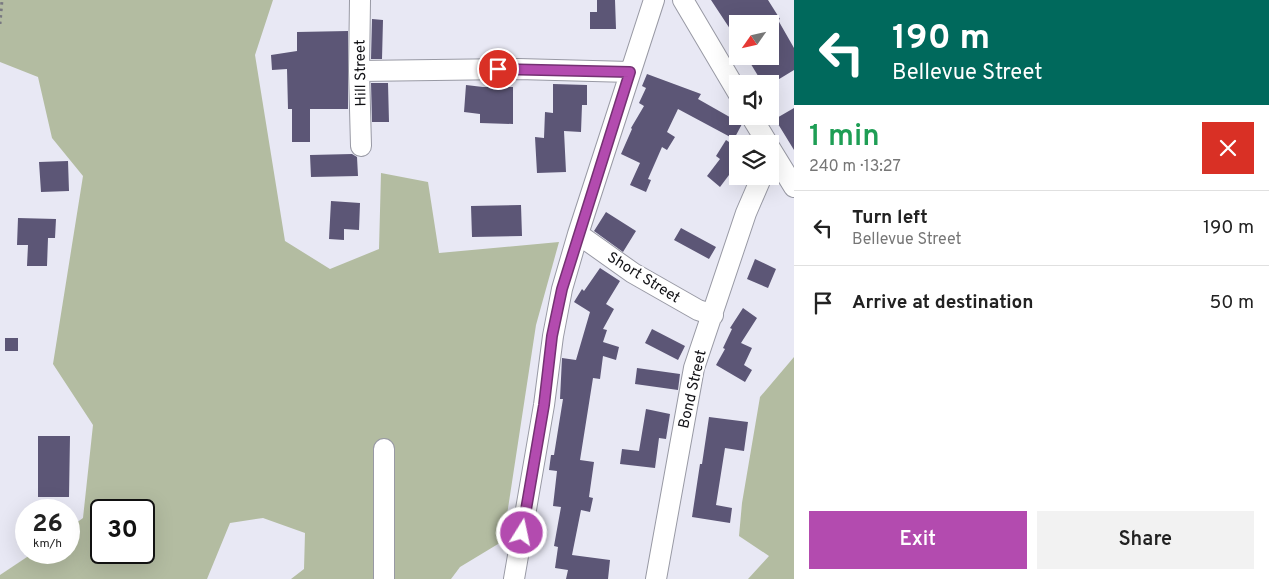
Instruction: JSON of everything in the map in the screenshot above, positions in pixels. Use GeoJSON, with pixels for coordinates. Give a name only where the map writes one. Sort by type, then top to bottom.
{"type":"FeatureCollection","features":[{"type":"Feature","properties":{"kind":"street","name":"Hill Street"},"geometry":{"type":"LineString","coordinates":[[360,0],[361,146]]}},
{"type":"Feature","properties":{"kind":"street"},"geometry":{"type":"LineString","coordinates":[[514,579],[544,405],[552,336],[562,289],[654,0]]}},
{"type":"Feature","properties":{"kind":"street"},"geometry":{"type":"LineString","coordinates":[[683,0],[729,78]]}},
{"type":"Feature","properties":{"kind":"street"},"geometry":{"type":"LineString","coordinates":[[359,71],[518,69],[630,72]]}},
{"type":"Feature","properties":{"kind":"street"},"geometry":{"type":"LineString","coordinates":[[779,164],[794,187]]}},
{"type":"Feature","properties":{"kind":"street","name":"Bond Street"},"geometry":{"type":"LineString","coordinates":[[656,579],[694,368],[746,214],[758,185]]}},
{"type":"Feature","properties":{"kind":"street","name":"Short Street"},"geometry":{"type":"LineString","coordinates":[[578,234],[633,273],[698,310],[713,315]]}},
{"type":"Feature","properties":{"kind":"street"},"geometry":{"type":"LineString","coordinates":[[384,449],[384,579]]}},
{"type":"Feature","properties":{"kind":"path"},"geometry":{"type":"LineString","coordinates":[[0,24],[2,0]]}},
{"type":"Feature","properties":{"kind":"green space"},"geometry":{"type":"Polygon","coordinates":[[[0,0],[273,0],[255,55],[285,241],[330,269],[379,249],[381,173],[428,182],[439,253],[559,242],[536,325],[503,541],[460,567],[451,579],[291,579],[304,569],[305,533],[263,518],[230,523],[207,579],[0,579],[0,575],[16,564],[80,564],[80,520],[83,518],[93,425],[53,364],[83,176],[52,138],[38,77],[0,62],[0,0]]]}},
{"type":"Feature","properties":{"kind":"green space"},"geometry":{"type":"Polygon","coordinates":[[[794,357],[794,579],[748,579],[769,556],[739,536],[742,503],[760,397],[794,357]]]}},
{"type":"Feature","properties":{"kind":"building"},"geometry":{"type":"Polygon","coordinates":[[[597,0],[615,0],[616,29],[590,29],[590,12],[597,12],[597,0]]]}},
{"type":"Feature","properties":{"kind":"building"},"geometry":{"type":"Polygon","coordinates":[[[711,0],[768,0],[777,15],[729,15],[729,27],[711,0]]]}},
{"type":"Feature","properties":{"kind":"building"},"geometry":{"type":"Polygon","coordinates":[[[372,19],[383,20],[382,59],[371,59],[372,19]]]}},
{"type":"Feature","properties":{"kind":"building"},"geometry":{"type":"Polygon","coordinates":[[[779,22],[794,48],[794,70],[779,79],[779,75],[758,75],[751,65],[779,65],[779,22]]]}},
{"type":"Feature","properties":{"kind":"building"},"geometry":{"type":"Polygon","coordinates":[[[348,31],[348,109],[310,109],[310,142],[292,142],[292,109],[288,109],[287,69],[272,70],[271,55],[297,51],[297,32],[348,31]]]}},
{"type":"Feature","properties":{"kind":"building"},"geometry":{"type":"Polygon","coordinates":[[[647,74],[701,94],[698,99],[729,117],[729,125],[741,125],[736,135],[729,136],[678,109],[667,132],[675,137],[667,150],[662,147],[648,179],[651,180],[646,192],[630,185],[640,163],[621,154],[631,128],[644,106],[639,103],[646,88],[642,86],[647,74]]]}},
{"type":"Feature","properties":{"kind":"building"},"geometry":{"type":"Polygon","coordinates":[[[371,83],[388,83],[389,122],[372,122],[371,83]]]}},
{"type":"Feature","properties":{"kind":"building"},"geometry":{"type":"Polygon","coordinates":[[[553,84],[587,85],[587,105],[582,105],[581,132],[564,131],[566,172],[537,173],[535,137],[544,138],[545,112],[553,113],[553,84]]]}},
{"type":"Feature","properties":{"kind":"building"},"geometry":{"type":"Polygon","coordinates":[[[466,85],[513,87],[513,124],[480,123],[480,114],[464,112],[466,85]]]}},
{"type":"Feature","properties":{"kind":"building"},"geometry":{"type":"Polygon","coordinates":[[[794,108],[794,150],[779,125],[779,117],[794,108]]]}},
{"type":"Feature","properties":{"kind":"building"},"geometry":{"type":"Polygon","coordinates":[[[726,140],[729,142],[729,175],[720,187],[707,176],[720,159],[716,156],[726,140]]]}},
{"type":"Feature","properties":{"kind":"building"},"geometry":{"type":"Polygon","coordinates":[[[352,154],[357,157],[358,176],[311,177],[310,155],[352,154]]]}},
{"type":"Feature","properties":{"kind":"building"},"geometry":{"type":"Polygon","coordinates":[[[68,161],[69,191],[41,192],[39,162],[68,161]]]}},
{"type":"Feature","properties":{"kind":"building"},"geometry":{"type":"Polygon","coordinates":[[[331,201],[360,203],[359,230],[344,229],[344,240],[329,239],[331,201]]]}},
{"type":"Feature","properties":{"kind":"building"},"geometry":{"type":"Polygon","coordinates":[[[521,205],[522,236],[472,237],[471,206],[521,205]]]}},
{"type":"Feature","properties":{"kind":"building"},"geometry":{"type":"Polygon","coordinates":[[[606,212],[636,231],[623,252],[594,231],[606,212]]]}},
{"type":"Feature","properties":{"kind":"building"},"geometry":{"type":"Polygon","coordinates":[[[18,218],[56,219],[55,238],[48,238],[47,266],[27,266],[28,245],[17,245],[18,218]]]}},
{"type":"Feature","properties":{"kind":"building"},"geometry":{"type":"Polygon","coordinates":[[[681,228],[716,247],[709,259],[674,240],[681,228]]]}},
{"type":"Feature","properties":{"kind":"building"},"geometry":{"type":"Polygon","coordinates":[[[755,259],[776,269],[768,288],[747,279],[755,259]]]}},
{"type":"Feature","properties":{"kind":"building"},"geometry":{"type":"Polygon","coordinates":[[[600,268],[620,281],[606,304],[614,309],[603,329],[607,330],[603,342],[619,347],[616,360],[603,356],[600,379],[593,378],[580,460],[594,462],[589,497],[593,498],[590,512],[581,510],[572,555],[610,560],[608,579],[566,579],[568,570],[555,568],[558,547],[554,546],[561,507],[553,506],[557,471],[549,470],[551,455],[554,455],[563,399],[560,399],[562,358],[576,360],[590,312],[574,302],[582,289],[584,291],[600,268]]]}},
{"type":"Feature","properties":{"kind":"building"},"geometry":{"type":"Polygon","coordinates":[[[743,308],[757,318],[741,343],[752,348],[744,365],[752,370],[745,382],[716,365],[725,349],[723,348],[732,329],[730,328],[743,308]]]}},
{"type":"Feature","properties":{"kind":"building"},"geometry":{"type":"Polygon","coordinates":[[[652,329],[685,346],[678,360],[645,343],[652,329]]]}},
{"type":"Feature","properties":{"kind":"building"},"geometry":{"type":"Polygon","coordinates":[[[5,338],[18,338],[18,351],[5,351],[5,338]]]}},
{"type":"Feature","properties":{"kind":"building"},"geometry":{"type":"Polygon","coordinates":[[[637,368],[680,374],[678,390],[635,384],[637,368]]]}},
{"type":"Feature","properties":{"kind":"building"},"geometry":{"type":"Polygon","coordinates":[[[646,409],[670,414],[666,439],[659,438],[655,468],[620,464],[622,449],[639,451],[646,409]]]}},
{"type":"Feature","properties":{"kind":"building"},"geometry":{"type":"Polygon","coordinates":[[[709,417],[748,422],[744,451],[725,448],[716,505],[732,508],[730,523],[692,517],[709,417]]]}},
{"type":"Feature","properties":{"kind":"building"},"geometry":{"type":"Polygon","coordinates":[[[38,436],[70,436],[69,497],[38,497],[38,436]]]}},
{"type":"Feature","properties":{"kind":"route"},"geometry":{"type":"LineString","coordinates":[[498,69],[630,72],[562,289],[552,336],[544,405],[522,533]]}}]}
